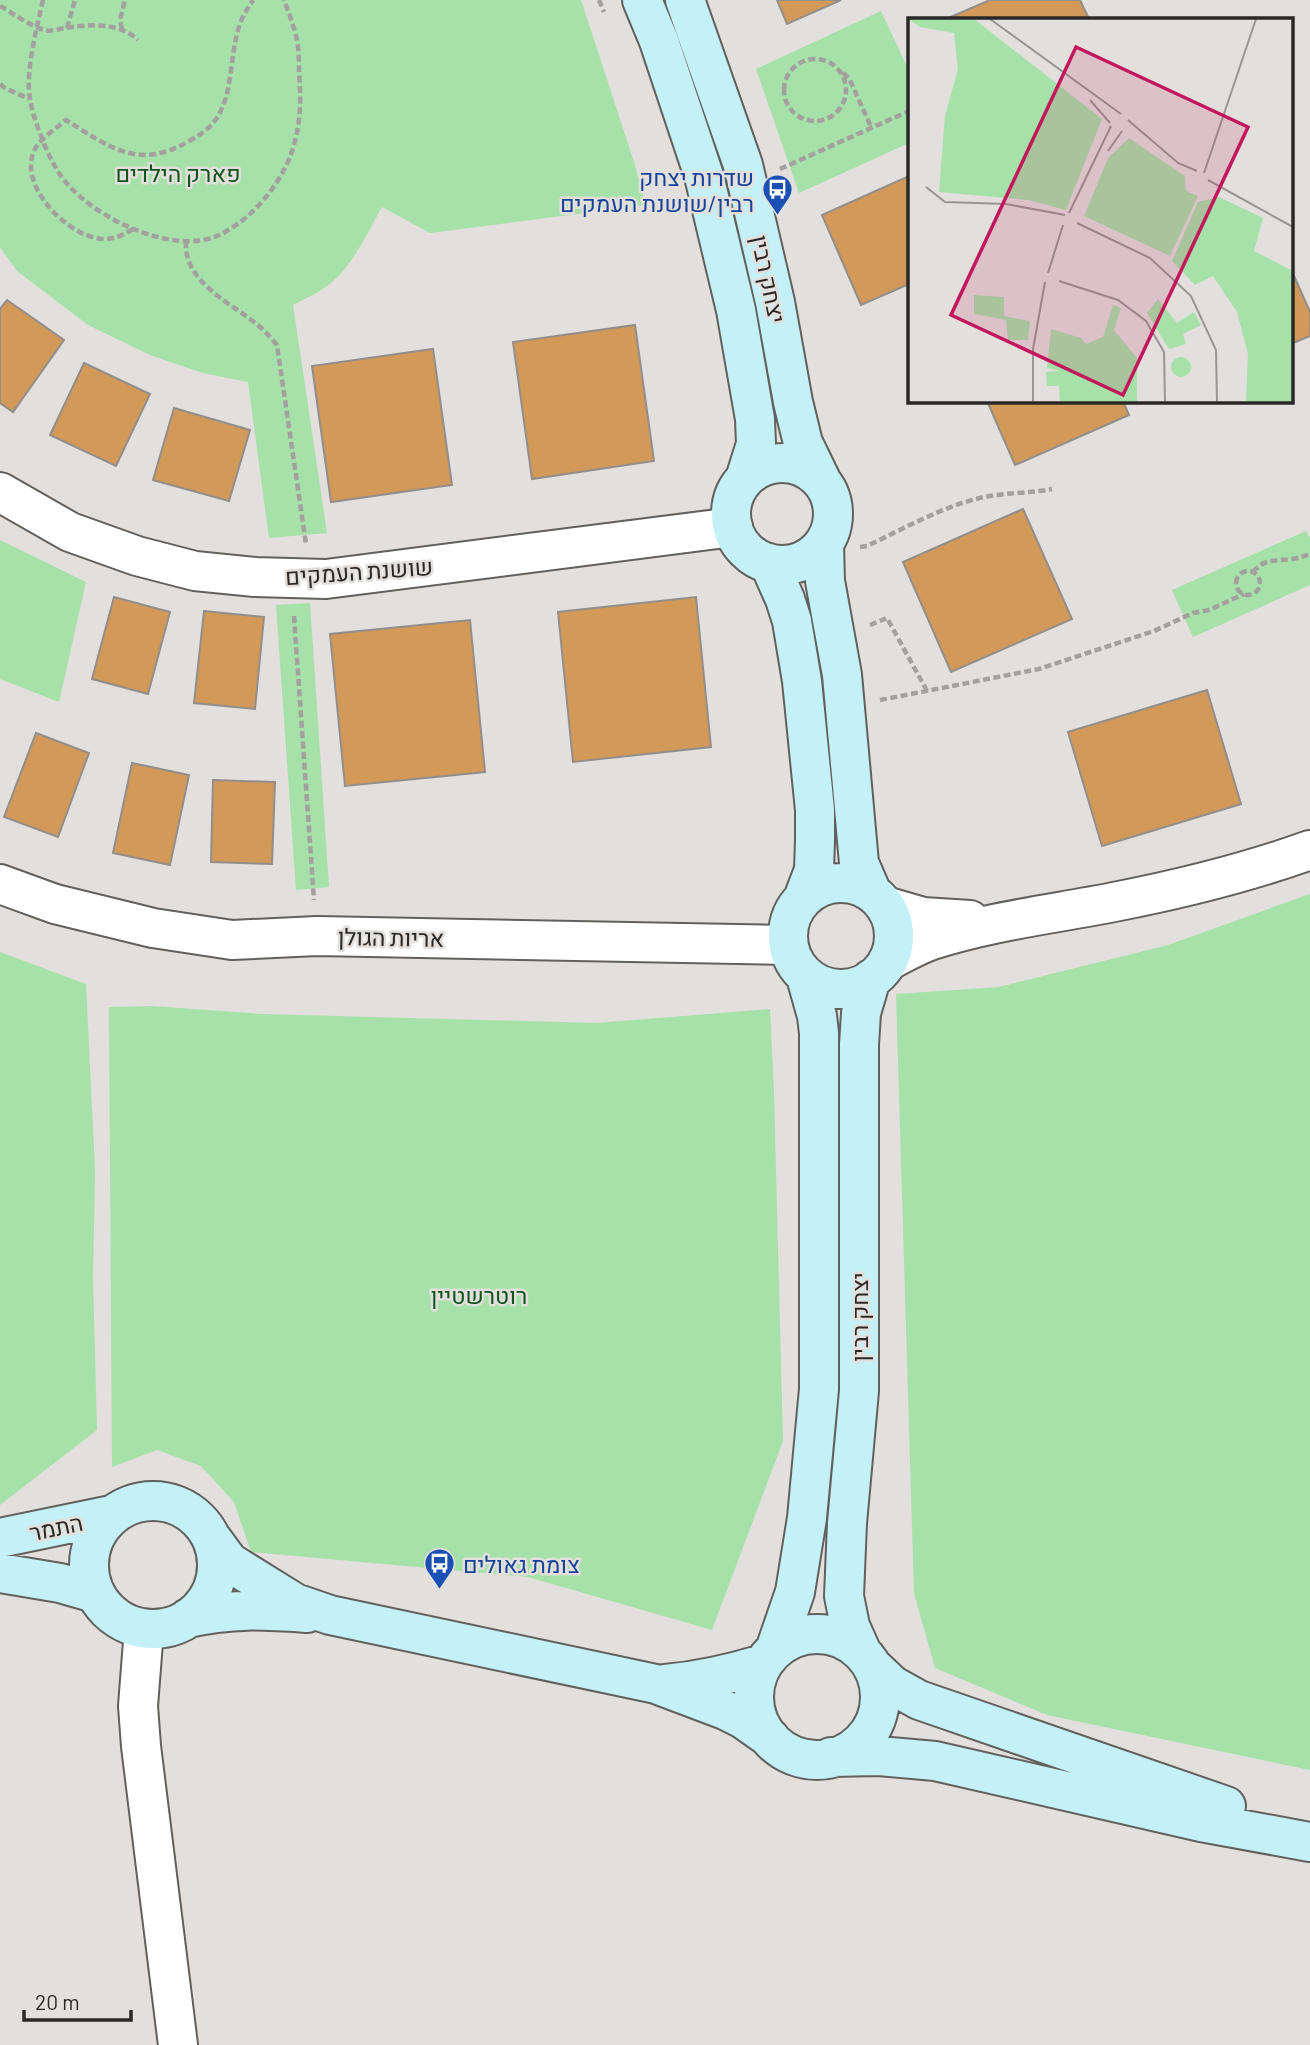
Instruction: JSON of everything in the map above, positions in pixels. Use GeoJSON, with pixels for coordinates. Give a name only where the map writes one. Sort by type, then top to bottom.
{"type":"FeatureCollection","features":[{"type":"Feature","properties":{"kind":"main road","name":"יצחק רבין"},"geometry":{"type":"LineString","coordinates":[[642,0],[659,41],[704,176],[736,310],[755,419],[756,444],[745,479]]}},
{"type":"Feature","properties":{"kind":"main road","name":"יצחק רבין"},"geometry":{"type":"LineString","coordinates":[[685,0],[743,165],[775,302],[803,443],[821,480]]}},
{"type":"Feature","properties":{"kind":"main road"},"geometry":{"type":"LineString","coordinates":[[769,563],[792,621],[802,681],[815,810],[814,870],[803,899],[792,914],[789,926],[797,961],[823,986],[843,989],[861,985],[880,970],[894,943],[893,923],[859,863],[842,675],[825,581],[838,546],[832,528],[832,500],[821,480],[811,471],[795,464],[776,463],[759,468],[745,479],[735,494],[733,527],[740,543],[753,556],[769,563],[795,564],[838,546]]}},
{"type":"Feature","properties":{"kind":"main road"},"geometry":{"type":"LineString","coordinates":[[803,899],[818,888],[836,883],[855,885],[879,899]]}},
{"type":"Feature","properties":{"kind":"main road","name":"יצחק רבין"},"geometry":{"type":"LineString","coordinates":[[769,1657],[795,1592],[807,1518],[819,1389],[819,1033],[817,1016],[797,961]]}},
{"type":"Feature","properties":{"kind":"main road","name":"יצחק רבין"},"geometry":{"type":"LineString","coordinates":[[868,1660],[850,1626],[844,1595],[847,1523],[859,1391],[859,1045],[861,1013],[880,970]]}},
{"type":"Feature","properties":{"kind":"main road"},"geometry":{"type":"LineString","coordinates":[[212,1539],[217,1558],[216,1578],[209,1596],[198,1611],[182,1622],[163,1629],[144,1629],[127,1624],[111,1615],[99,1602],[91,1586],[88,1569],[90,1549],[98,1531],[111,1516],[128,1505],[148,1501],[167,1502],[186,1509],[202,1522],[229,1562],[295,1603],[330,1615],[656,1684],[743,1719],[785,1751],[804,1758],[824,1759],[844,1754],[860,1742],[873,1726],[879,1707],[879,1686],[868,1660]]}},
{"type":"Feature","properties":{"kind":"main road","name":"התמר"},"geometry":{"type":"LineString","coordinates":[[0,1538],[111,1516]]}},
{"type":"Feature","properties":{"kind":"main road","name":"התמר"},"geometry":{"type":"LineString","coordinates":[[0,1573],[60,1583],[95,1593]]}},
{"type":"Feature","properties":{"kind":"main road"},"geometry":{"type":"LineString","coordinates":[[188,1618],[219,1611],[257,1609],[330,1615]]}},
{"type":"Feature","properties":{"kind":"main road"},"geometry":{"type":"LineString","coordinates":[[656,1684],[715,1678],[769,1657],[792,1639],[810,1634],[829,1635],[847,1641],[891,1685],[919,1700],[1161,1783],[1310,1839]]}},
{"type":"Feature","properties":{"kind":"main road"},"geometry":{"type":"LineString","coordinates":[[769,1657],[756,1682],[754,1702],[759,1721],[769,1738]]}},
{"type":"Feature","properties":{"kind":"main road"},"geometry":{"type":"LineString","coordinates":[[831,1757],[878,1756],[935,1761],[1201,1822],[1310,1839]]}},
{"type":"Feature","properties":{"kind":"street","name":"שושנת העמקים"},"geometry":{"type":"LineString","coordinates":[[0,492],[70,532],[137,556],[195,570],[255,577],[302,579],[417,568],[733,527]]}},
{"type":"Feature","properties":{"kind":"street"},"geometry":{"type":"LineString","coordinates":[[880,970],[929,941],[1000,922],[1112,903],[1206,883],[1310,850]]}},
{"type":"Feature","properties":{"kind":"street","name":"אריות הגולן"},"geometry":{"type":"LineString","coordinates":[[0,884],[55,904],[153,928],[232,940],[317,936],[797,961]]}},
{"type":"Feature","properties":{"kind":"street"},"geometry":{"type":"LineString","coordinates":[[879,899],[923,917],[1000,922]]}},
{"type":"Feature","properties":{"kind":"street"},"geometry":{"type":"LineString","coordinates":[[144,1629],[138,1706],[141,1746],[178,2045]]}},
{"type":"Feature","properties":{"kind":"path"},"geometry":{"type":"LineString","coordinates":[[43,0],[30,69],[29,99],[59,173],[75,192],[96,210],[133,229],[156,237],[186,241],[215,237],[241,221],[264,201],[282,173],[295,142],[301,101],[297,42],[284,0]]}},
{"type":"Feature","properties":{"kind":"path"},"geometry":{"type":"LineString","coordinates":[[67,28],[75,0]]}},
{"type":"Feature","properties":{"kind":"path"},"geometry":{"type":"LineString","coordinates":[[122,30],[120,20],[125,0]]}},
{"type":"Feature","properties":{"kind":"path"},"geometry":{"type":"LineString","coordinates":[[133,229],[120,237],[91,237],[58,218],[46,205],[33,176],[34,150],[66,120],[109,148],[145,156],[163,154],[201,134],[215,122],[225,102],[240,22],[253,0]]}},
{"type":"Feature","properties":{"kind":"path"},"geometry":{"type":"LineString","coordinates":[[0,6],[37,27],[52,31],[109,26],[130,32],[138,40]]}},
{"type":"Feature","properties":{"kind":"path"},"geometry":{"type":"LineString","coordinates":[[840,70],[845,79],[845,99],[833,115],[814,121],[804,118],[789,106],[785,96],[788,76],[803,62],[822,60],[832,63],[840,70],[849,78],[871,127]]}},
{"type":"Feature","properties":{"kind":"path"},"geometry":{"type":"LineString","coordinates":[[0,83],[29,99]]}},
{"type":"Feature","properties":{"kind":"path"},"geometry":{"type":"LineString","coordinates":[[773,172],[908,111]]}},
{"type":"Feature","properties":{"kind":"path"},"geometry":{"type":"LineString","coordinates":[[186,241],[188,260],[203,281],[259,326],[277,345],[302,579],[317,936]]}},
{"type":"Feature","properties":{"kind":"path"},"geometry":{"type":"LineString","coordinates":[[838,546],[867,546],[977,498],[1052,489]]}},
{"type":"Feature","properties":{"kind":"path"},"geometry":{"type":"LineString","coordinates":[[1253,572],[1268,561],[1296,559],[1310,554]]}},
{"type":"Feature","properties":{"kind":"path"},"geometry":{"type":"LineString","coordinates":[[872,702],[1039,669],[1154,631],[1244,594],[1252,595],[1260,587],[1258,576],[1253,572],[1243,572],[1237,578],[1236,585],[1244,594]]}},
{"type":"Feature","properties":{"kind":"path"},"geometry":{"type":"LineString","coordinates":[[862,627],[887,618],[927,691]]}},
{"type":"Feature","properties":{"kind":"green space","name":"פארק הילדים"},"geometry":{"type":"Polygon","coordinates":[[[0,0],[581,0],[646,205],[430,233],[382,207],[360,247],[340,274],[323,289],[293,305],[327,533],[269,538],[248,382],[203,373],[150,355],[88,325],[17,271],[0,247],[0,0]]]}},
{"type":"Feature","properties":{"kind":"green space"},"geometry":{"type":"Polygon","coordinates":[[[881,11],[908,69],[908,143],[799,193],[756,69],[881,11]]]}},
{"type":"Feature","properties":{"kind":"green space"},"geometry":{"type":"Polygon","coordinates":[[[1306,531],[1310,538],[1310,585],[1193,637],[1172,590],[1306,531]]]}},
{"type":"Feature","properties":{"kind":"green space"},"geometry":{"type":"Polygon","coordinates":[[[0,540],[86,582],[59,702],[0,679],[0,540]]]}},
{"type":"Feature","properties":{"kind":"green space"},"geometry":{"type":"Polygon","coordinates":[[[310,603],[329,887],[296,890],[276,605],[310,603]]]}},
{"type":"Feature","properties":{"kind":"green space"},"geometry":{"type":"Polygon","coordinates":[[[1310,894],[1310,1770],[1047,1715],[935,1668],[914,1593],[896,994],[999,987],[1168,945],[1310,894]]]}},
{"type":"Feature","properties":{"kind":"green space"},"geometry":{"type":"Polygon","coordinates":[[[0,952],[86,984],[95,1171],[93,1279],[97,1430],[0,1505],[0,952]]]}},
{"type":"Feature","properties":{"kind":"green space","name":"רוטרשטיין"},"geometry":{"type":"Polygon","coordinates":[[[152,1006],[262,1014],[597,1023],[770,1009],[783,1441],[712,1630],[528,1577],[251,1552],[234,1502],[201,1466],[157,1450],[112,1467],[109,1007],[152,1006]]]}},
{"type":"Feature","properties":{"kind":"building"},"geometry":{"type":"Polygon","coordinates":[[[777,0],[841,0],[787,24],[777,0]]]}},
{"type":"Feature","properties":{"kind":"building"},"geometry":{"type":"Polygon","coordinates":[[[990,0],[1080,0],[1089,18],[948,18],[990,0]]]}},
{"type":"Feature","properties":{"kind":"building"},"geometry":{"type":"Polygon","coordinates":[[[908,176],[908,284],[861,305],[822,215],[908,176]]]}},
{"type":"Feature","properties":{"kind":"building"},"geometry":{"type":"Polygon","coordinates":[[[1292,271],[1310,312],[1310,336],[1292,344],[1292,271]]]}},
{"type":"Feature","properties":{"kind":"building"},"geometry":{"type":"Polygon","coordinates":[[[7,300],[64,340],[13,412],[0,403],[0,309],[7,300]]]}},
{"type":"Feature","properties":{"kind":"building"},"geometry":{"type":"Polygon","coordinates":[[[635,325],[654,461],[532,479],[513,342],[635,325]]]}},
{"type":"Feature","properties":{"kind":"building"},"geometry":{"type":"Polygon","coordinates":[[[433,349],[452,485],[331,502],[312,366],[433,349]]]}},
{"type":"Feature","properties":{"kind":"building"},"geometry":{"type":"Polygon","coordinates":[[[84,363],[150,394],[116,466],[50,435],[84,363]]]}},
{"type":"Feature","properties":{"kind":"building"},"geometry":{"type":"Polygon","coordinates":[[[987,402],[1123,402],[1129,415],[1015,465],[987,402]]]}},
{"type":"Feature","properties":{"kind":"building"},"geometry":{"type":"Polygon","coordinates":[[[174,408],[250,430],[229,501],[153,480],[174,408]]]}},
{"type":"Feature","properties":{"kind":"building"},"geometry":{"type":"Polygon","coordinates":[[[1023,509],[1072,619],[951,672],[903,562],[1023,509]]]}},
{"type":"Feature","properties":{"kind":"building"},"geometry":{"type":"Polygon","coordinates":[[[114,597],[170,612],[148,694],[92,679],[114,597]]]}},
{"type":"Feature","properties":{"kind":"building"},"geometry":{"type":"Polygon","coordinates":[[[696,597],[711,747],[573,762],[558,612],[696,597]]]}},
{"type":"Feature","properties":{"kind":"building"},"geometry":{"type":"Polygon","coordinates":[[[204,611],[264,617],[255,709],[194,703],[204,611]]]}},
{"type":"Feature","properties":{"kind":"building"},"geometry":{"type":"Polygon","coordinates":[[[470,620],[485,772],[345,786],[330,634],[470,620]]]}},
{"type":"Feature","properties":{"kind":"building"},"geometry":{"type":"Polygon","coordinates":[[[1207,690],[1241,804],[1102,846],[1068,732],[1207,690]]]}},
{"type":"Feature","properties":{"kind":"building"},"geometry":{"type":"Polygon","coordinates":[[[36,733],[89,753],[58,837],[4,817],[36,733]]]}},
{"type":"Feature","properties":{"kind":"building"},"geometry":{"type":"Polygon","coordinates":[[[132,763],[189,775],[170,865],[113,853],[132,763]]]}},
{"type":"Feature","properties":{"kind":"building"},"geometry":{"type":"Polygon","coordinates":[[[213,780],[275,782],[272,864],[211,862],[213,780]]]}},
{"type":"Feature","properties":{"kind":"place","name":"שדרות יצחק רבין/שושנת העמקים"},"geometry":{"type":"Point","coordinates":[777,217]}},
{"type":"Feature","properties":{"kind":"place","name":"צומת גאולים"},"geometry":{"type":"Point","coordinates":[440,1591]}}]}
